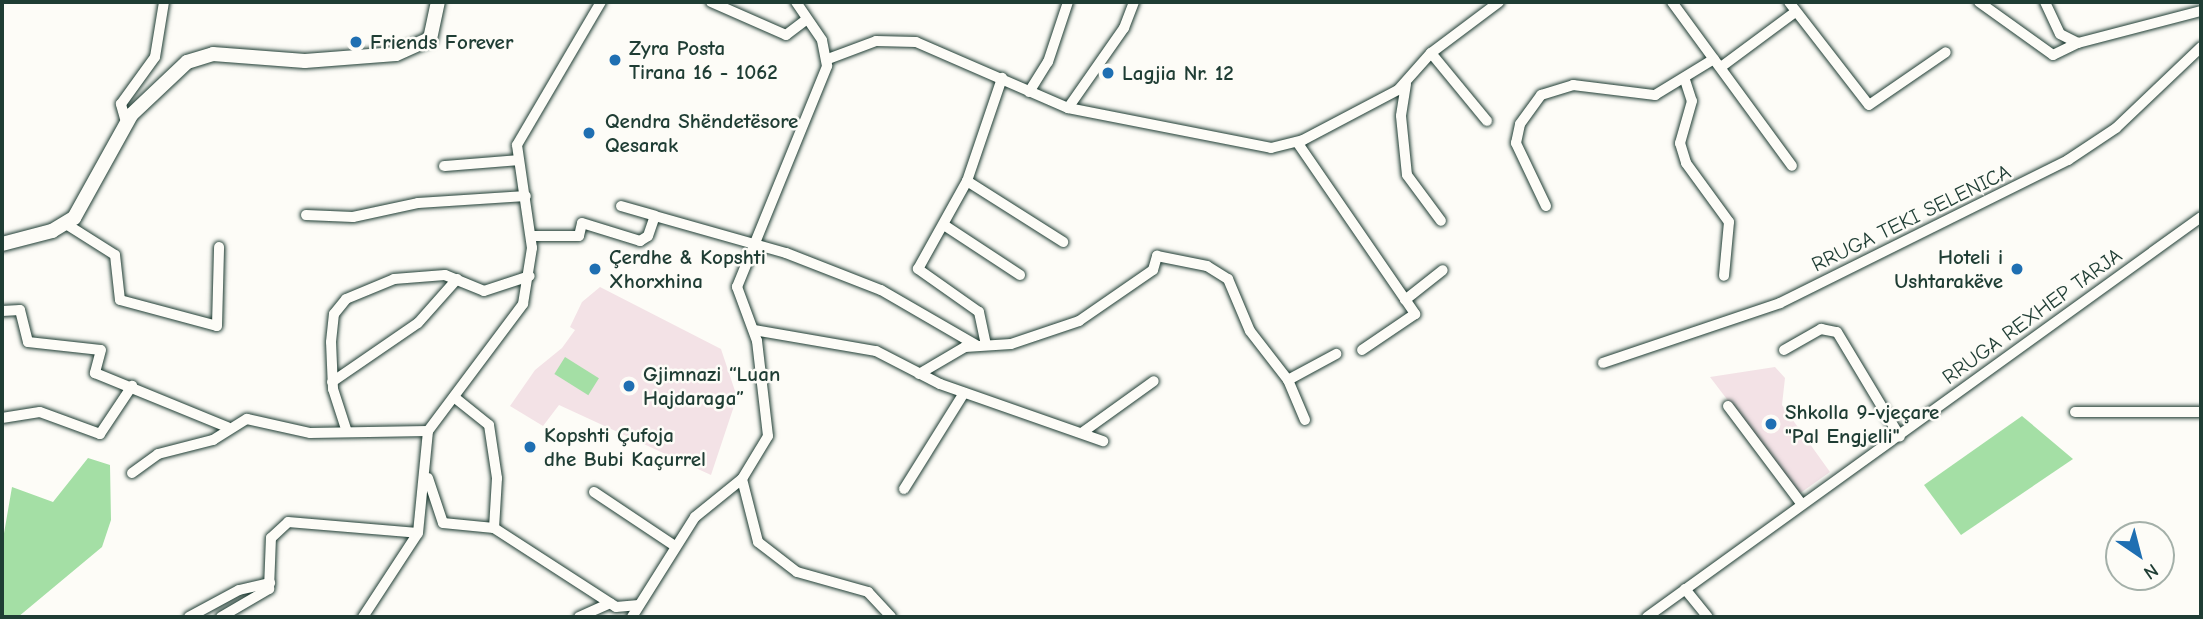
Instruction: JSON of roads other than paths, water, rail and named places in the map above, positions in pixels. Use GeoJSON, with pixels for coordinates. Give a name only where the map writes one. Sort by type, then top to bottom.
{"type":"FeatureCollection","features":[{"type":"Feature","properties":{"kind":"main road"},"geometry":{"type":"LineString","coordinates":[[2,244],[66,224],[93,193],[126,122],[171,73],[204,55],[319,61],[410,50],[434,33],[438,2]]}},
{"type":"Feature","properties":{"kind":"street"},"geometry":{"type":"LineString","coordinates":[[126,122],[121,104],[155,57],[164,2]]}},
{"type":"Feature","properties":{"kind":"street"},"geometry":{"type":"LineString","coordinates":[[363,617],[418,533],[428,431],[523,304],[530,276],[531,236],[517,145],[601,2]]}},
{"type":"Feature","properties":{"kind":"street"},"geometry":{"type":"LineString","coordinates":[[711,2],[786,35],[807,19]]}},
{"type":"Feature","properties":{"kind":"street"},"geometry":{"type":"LineString","coordinates":[[1029,92],[1048,62],[1068,2]]}},
{"type":"Feature","properties":{"kind":"street"},"geometry":{"type":"LineString","coordinates":[[828,59],[901,39],[1002,78],[1068,108],[1235,146],[1297,142],[1407,82],[1431,53],[1499,2]]}},
{"type":"Feature","properties":{"kind":"street"},"geometry":{"type":"LineString","coordinates":[[1672,2],[1792,166]]}},
{"type":"Feature","properties":{"kind":"street"},"geometry":{"type":"LineString","coordinates":[[1788,2],[1869,105],[1946,52]]}},
{"type":"Feature","properties":{"kind":"street"},"geometry":{"type":"LineString","coordinates":[[1979,2],[2053,55],[2078,43],[2201,11]]}},
{"type":"Feature","properties":{"kind":"street"},"geometry":{"type":"LineString","coordinates":[[2045,2],[2060,34],[2078,43]]}},
{"type":"Feature","properties":{"kind":"street"},"geometry":{"type":"LineString","coordinates":[[632,617],[675,545],[707,502],[742,479],[762,453],[769,426],[754,330],[737,287],[828,59],[797,4]]}},
{"type":"Feature","properties":{"kind":"street"},"geometry":{"type":"LineString","coordinates":[[1068,108],[1134,5]]}},
{"type":"Feature","properties":{"kind":"street"},"geometry":{"type":"LineString","coordinates":[[1546,206],[1516,143],[1520,124],[1541,95],[1573,85],[1655,95],[1718,63],[1795,12]]}},
{"type":"Feature","properties":{"kind":"street","name":"RRUGA TEKI SELENICA"},"geometry":{"type":"LineString","coordinates":[[1603,363],[1780,303],[2068,160],[2116,128],[2201,47]]}},
{"type":"Feature","properties":{"kind":"street"},"geometry":{"type":"LineString","coordinates":[[1431,53],[1487,121]]}},
{"type":"Feature","properties":{"kind":"street"},"geometry":{"type":"LineString","coordinates":[[981,345],[979,312],[918,269],[967,181],[1002,78]]}},
{"type":"Feature","properties":{"kind":"street"},"geometry":{"type":"LineString","coordinates":[[1685,80],[1692,101],[1680,143],[1729,222],[1724,276]]}},
{"type":"Feature","properties":{"kind":"street"},"geometry":{"type":"LineString","coordinates":[[1407,82],[1401,105],[1407,174],[1441,221]]}},
{"type":"Feature","properties":{"kind":"street"},"geometry":{"type":"LineString","coordinates":[[1297,142],[1415,314],[1362,350]]}},
{"type":"Feature","properties":{"kind":"street"},"geometry":{"type":"LineString","coordinates":[[444,166],[518,160]]}},
{"type":"Feature","properties":{"kind":"street"},"geometry":{"type":"LineString","coordinates":[[967,181],[1063,242]]}},
{"type":"Feature","properties":{"kind":"street"},"geometry":{"type":"LineString","coordinates":[[306,215],[354,217],[418,203],[526,196]]}},
{"type":"Feature","properties":{"kind":"street"},"geometry":{"type":"LineString","coordinates":[[621,206],[755,243],[906,301],[981,345]]}},
{"type":"Feature","properties":{"kind":"street"},"geometry":{"type":"LineString","coordinates":[[531,236],[579,236],[582,223],[640,241],[649,236],[655,216]]}},
{"type":"Feature","properties":{"kind":"street","name":"RRUGA REXHEP TARJA"},"geometry":{"type":"LineString","coordinates":[[1647,617],[1800,502],[1900,437],[2201,217]]}},
{"type":"Feature","properties":{"kind":"street"},"geometry":{"type":"LineString","coordinates":[[66,224],[115,255],[120,300],[216,326],[219,247]]}},
{"type":"Feature","properties":{"kind":"street"},"geometry":{"type":"LineString","coordinates":[[944,225],[1020,275]]}},
{"type":"Feature","properties":{"kind":"street"},"geometry":{"type":"LineString","coordinates":[[919,374],[981,345],[1012,344],[1079,321],[1153,270],[1157,256],[1207,266],[1228,279],[1250,331],[1288,380],[1305,420]]}},
{"type":"Feature","properties":{"kind":"street"},"geometry":{"type":"LineString","coordinates":[[1405,300],[1443,270]]}},
{"type":"Feature","properties":{"kind":"street"},"geometry":{"type":"LineString","coordinates":[[346,429],[332,382],[332,325],[346,299],[394,279],[457,279],[485,291],[530,276]]}},
{"type":"Feature","properties":{"kind":"street"},"geometry":{"type":"LineString","coordinates":[[332,382],[418,323],[457,279]]}},
{"type":"Feature","properties":{"kind":"street"},"geometry":{"type":"LineString","coordinates":[[2,311],[20,310],[28,342],[101,349],[95,373],[227,426],[254,419],[310,433],[346,429],[428,431]]}},
{"type":"Feature","properties":{"kind":"street"},"geometry":{"type":"LineString","coordinates":[[1784,350],[1821,329],[1837,332],[1900,437]]}},
{"type":"Feature","properties":{"kind":"street"},"geometry":{"type":"LineString","coordinates":[[754,330],[864,348],[964,393],[1103,441]]}},
{"type":"Feature","properties":{"kind":"street"},"geometry":{"type":"LineString","coordinates":[[1288,380],[1336,354]]}},
{"type":"Feature","properties":{"kind":"street"},"geometry":{"type":"LineString","coordinates":[[1083,432],[1154,381]]}},
{"type":"Feature","properties":{"kind":"street"},"geometry":{"type":"LineString","coordinates":[[2,418],[40,412],[100,434],[132,386]]}},
{"type":"Feature","properties":{"kind":"street"},"geometry":{"type":"LineString","coordinates":[[904,489],[964,393]]}},
{"type":"Feature","properties":{"kind":"street"},"geometry":{"type":"LineString","coordinates":[[454,397],[489,425],[497,480],[494,528]]}},
{"type":"Feature","properties":{"kind":"street"},"geometry":{"type":"LineString","coordinates":[[1728,406],[1800,502]]}},
{"type":"Feature","properties":{"kind":"street"},"geometry":{"type":"LineString","coordinates":[[2075,412],[2201,412]]}},
{"type":"Feature","properties":{"kind":"street"},"geometry":{"type":"LineString","coordinates":[[132,473],[158,454],[219,438],[227,426]]}},
{"type":"Feature","properties":{"kind":"street"},"geometry":{"type":"LineString","coordinates":[[426,469],[440,521],[494,528],[610,603]]}},
{"type":"Feature","properties":{"kind":"street"},"geometry":{"type":"LineString","coordinates":[[742,479],[758,542],[797,572],[867,592],[891,617]]}},
{"type":"Feature","properties":{"kind":"street"},"geometry":{"type":"LineString","coordinates":[[594,492],[675,545]]}},
{"type":"Feature","properties":{"kind":"street"},"geometry":{"type":"LineString","coordinates":[[221,617],[262,596],[270,583],[271,538],[288,522],[418,533]]}},
{"type":"Feature","properties":{"kind":"street"},"geometry":{"type":"LineString","coordinates":[[189,617],[239,590],[270,583]]}},
{"type":"Feature","properties":{"kind":"street"},"geometry":{"type":"LineString","coordinates":[[1685,589],[1707,617]]}},
{"type":"Feature","properties":{"kind":"street"},"geometry":{"type":"LineString","coordinates":[[579,617],[610,603],[639,605]]}},
{"type":"Feature","properties":{"kind":"place","name":"Friends Forever"},"geometry":{"type":"Point","coordinates":[356,42]}},
{"type":"Feature","properties":{"kind":"place","name":"Zyra Posta Tirana 16 - 1062"},"geometry":{"type":"Point","coordinates":[615,60]}},
{"type":"Feature","properties":{"kind":"place","name":"Lagjia Nr. 12"},"geometry":{"type":"Point","coordinates":[1108,73]}},
{"type":"Feature","properties":{"kind":"place","name":"Qendra Shëndetësore Qesarak"},"geometry":{"type":"Point","coordinates":[589,133]}},
{"type":"Feature","properties":{"kind":"place","name":"Çerdhe & Kopshti Xhorxhina"},"geometry":{"type":"Point","coordinates":[595,269]}},
{"type":"Feature","properties":{"kind":"place","name":"Hoteli i Ushtarakëve"},"geometry":{"type":"Point","coordinates":[2017,269]}},
{"type":"Feature","properties":{"kind":"place","name":"Gjimnazi “Luan Hajdaraga”"},"geometry":{"type":"Point","coordinates":[629,386]}},
{"type":"Feature","properties":{"kind":"place","name":"Shkolla 9-vjeçare \"Pal Engjelli\""},"geometry":{"type":"Point","coordinates":[1771,424]}},
{"type":"Feature","properties":{"kind":"place","name":"Kopshti Çufoja dhe Bubi Kaçurrel"},"geometry":{"type":"Point","coordinates":[530,447]}}]}
